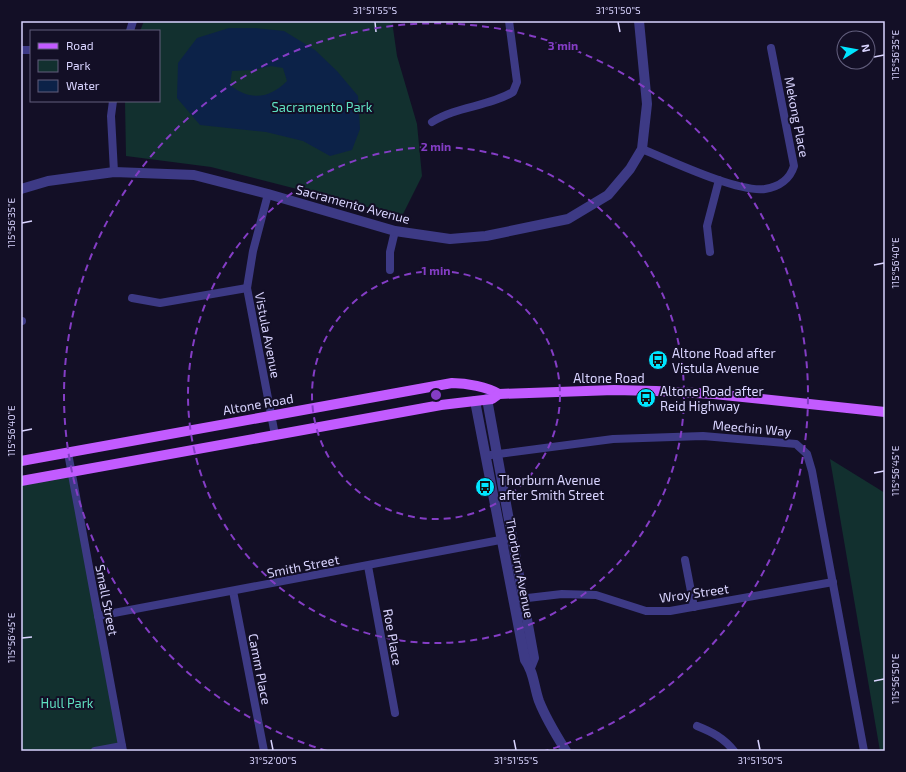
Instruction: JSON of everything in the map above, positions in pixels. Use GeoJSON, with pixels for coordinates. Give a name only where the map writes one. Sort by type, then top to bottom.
{"type":"FeatureCollection","features":[{"type":"Feature","properties":{"kind":"main road","name":"Altone Road"},"geometry":{"type":"LineString","coordinates":[[21,461],[452,383],[466,384],[492,390],[499,394]]}},
{"type":"Feature","properties":{"kind":"main road","name":"Altone Road"},"geometry":{"type":"LineString","coordinates":[[21,481],[434,406],[488,399],[499,394],[614,390],[656,391],[721,395],[885,412]]}},
{"type":"Feature","properties":{"kind":"street"},"geometry":{"type":"LineString","coordinates":[[432,122],[445,114],[503,98],[513,92],[516,82],[509,21]]}},
{"type":"Feature","properties":{"kind":"street","name":"Sacramento Avenue"},"geometry":{"type":"LineString","coordinates":[[21,189],[48,181],[114,172],[194,175],[268,194],[395,231],[450,240],[486,236],[568,219],[608,195],[630,169],[642,149],[647,104],[639,21]]}},
{"type":"Feature","properties":{"kind":"street","name":"Mekong Place"},"geometry":{"type":"LineString","coordinates":[[642,149],[719,180],[753,188],[765,189],[779,184],[791,176],[794,166],[771,48]]}},
{"type":"Feature","properties":{"kind":"street"},"geometry":{"type":"LineString","coordinates":[[113,102],[111,116],[114,172]]}},
{"type":"Feature","properties":{"kind":"street"},"geometry":{"type":"LineString","coordinates":[[710,252],[707,226],[719,180]]}},
{"type":"Feature","properties":{"kind":"street","name":"Vistula Avenue"},"geometry":{"type":"LineString","coordinates":[[268,194],[253,251],[247,288],[275,435]]}},
{"type":"Feature","properties":{"kind":"street"},"geometry":{"type":"LineString","coordinates":[[390,270],[390,252],[395,231]]}},
{"type":"Feature","properties":{"kind":"street"},"geometry":{"type":"LineString","coordinates":[[132,298],[160,303],[247,288]]}},
{"type":"Feature","properties":{"kind":"street","name":"Thorburn Avenue"},"geometry":{"type":"LineString","coordinates":[[488,399],[491,455]]}},
{"type":"Feature","properties":{"kind":"street","name":"Thorburn Avenue"},"geometry":{"type":"LineString","coordinates":[[475,401],[491,455],[507,539],[523,599],[534,658],[530,668]]}},
{"type":"Feature","properties":{"kind":"street","name":"Meechin Way"},"geometry":{"type":"LineString","coordinates":[[491,455],[613,438],[703,436],[796,444],[806,454],[812,472],[864,751]]}},
{"type":"Feature","properties":{"kind":"street","name":"Small Street"},"geometry":{"type":"LineString","coordinates":[[68,453],[122,748]]}},
{"type":"Feature","properties":{"kind":"street","name":"Thorburn Avenue"},"geometry":{"type":"LineString","coordinates":[[507,539],[512,600],[525,660],[530,668],[538,700],[566,751]]}},
{"type":"Feature","properties":{"kind":"street","name":"Smith Street"},"geometry":{"type":"LineString","coordinates":[[98,616],[507,539]]}},
{"type":"Feature","properties":{"kind":"street"},"geometry":{"type":"LineString","coordinates":[[685,560],[694,607]]}},
{"type":"Feature","properties":{"kind":"street","name":"Roe Place"},"geometry":{"type":"LineString","coordinates":[[368,566],[395,713]]}},
{"type":"Feature","properties":{"kind":"street","name":"Wroy Street"},"geometry":{"type":"LineString","coordinates":[[512,600],[562,594],[596,595],[646,611],[670,611],[833,582]]}},
{"type":"Feature","properties":{"kind":"street","name":"Camm Place"},"geometry":{"type":"LineString","coordinates":[[233,591],[264,751]]}},
{"type":"Feature","properties":{"kind":"street"},"geometry":{"type":"LineString","coordinates":[[697,726],[716,734],[734,751]]}},
{"type":"Feature","properties":{"kind":"street"},"geometry":{"type":"LineString","coordinates":[[95,751],[122,748]]}},
{"type":"Feature","properties":{"kind":"green space","name":"Sacramento Park"},"geometry":{"type":"Polygon","coordinates":[[[144,21],[392,21],[397,56],[417,124],[422,176],[402,216],[211,167],[126,156],[125,102],[160,102],[160,30],[140,30],[144,21]]]}},
{"type":"Feature","properties":{"kind":"green space"},"geometry":{"type":"Polygon","coordinates":[[[830,459],[885,493],[885,751],[880,751],[830,459]]]}},
{"type":"Feature","properties":{"kind":"green space","name":"Hull Park"},"geometry":{"type":"Polygon","coordinates":[[[71,472],[122,746],[95,751],[21,751],[21,481],[71,472]]]}},
{"type":"Feature","properties":{"kind":"water"},"geometry":{"type":"Polygon","coordinates":[[[229,28],[255,28],[284,31],[315,50],[337,71],[358,96],[360,129],[352,150],[330,156],[303,141],[266,132],[200,125],[177,98],[178,63],[197,38],[229,28]],[[271,66],[253,70],[232,71],[230,85],[245,94],[252,96],[266,94],[280,87],[287,81],[283,68],[271,66]]]}},
{"type":"Feature","properties":{"kind":"place","name":"Altone Road after Vistula Avenue"},"geometry":{"type":"Point","coordinates":[658,360]}},
{"type":"Feature","properties":{"kind":"place","name":"Altone Road after Reid Highway"},"geometry":{"type":"Point","coordinates":[646,398]}},
{"type":"Feature","properties":{"kind":"place","name":"Thorburn Avenue after Smith Street"},"geometry":{"type":"Point","coordinates":[485,487]}}]}
